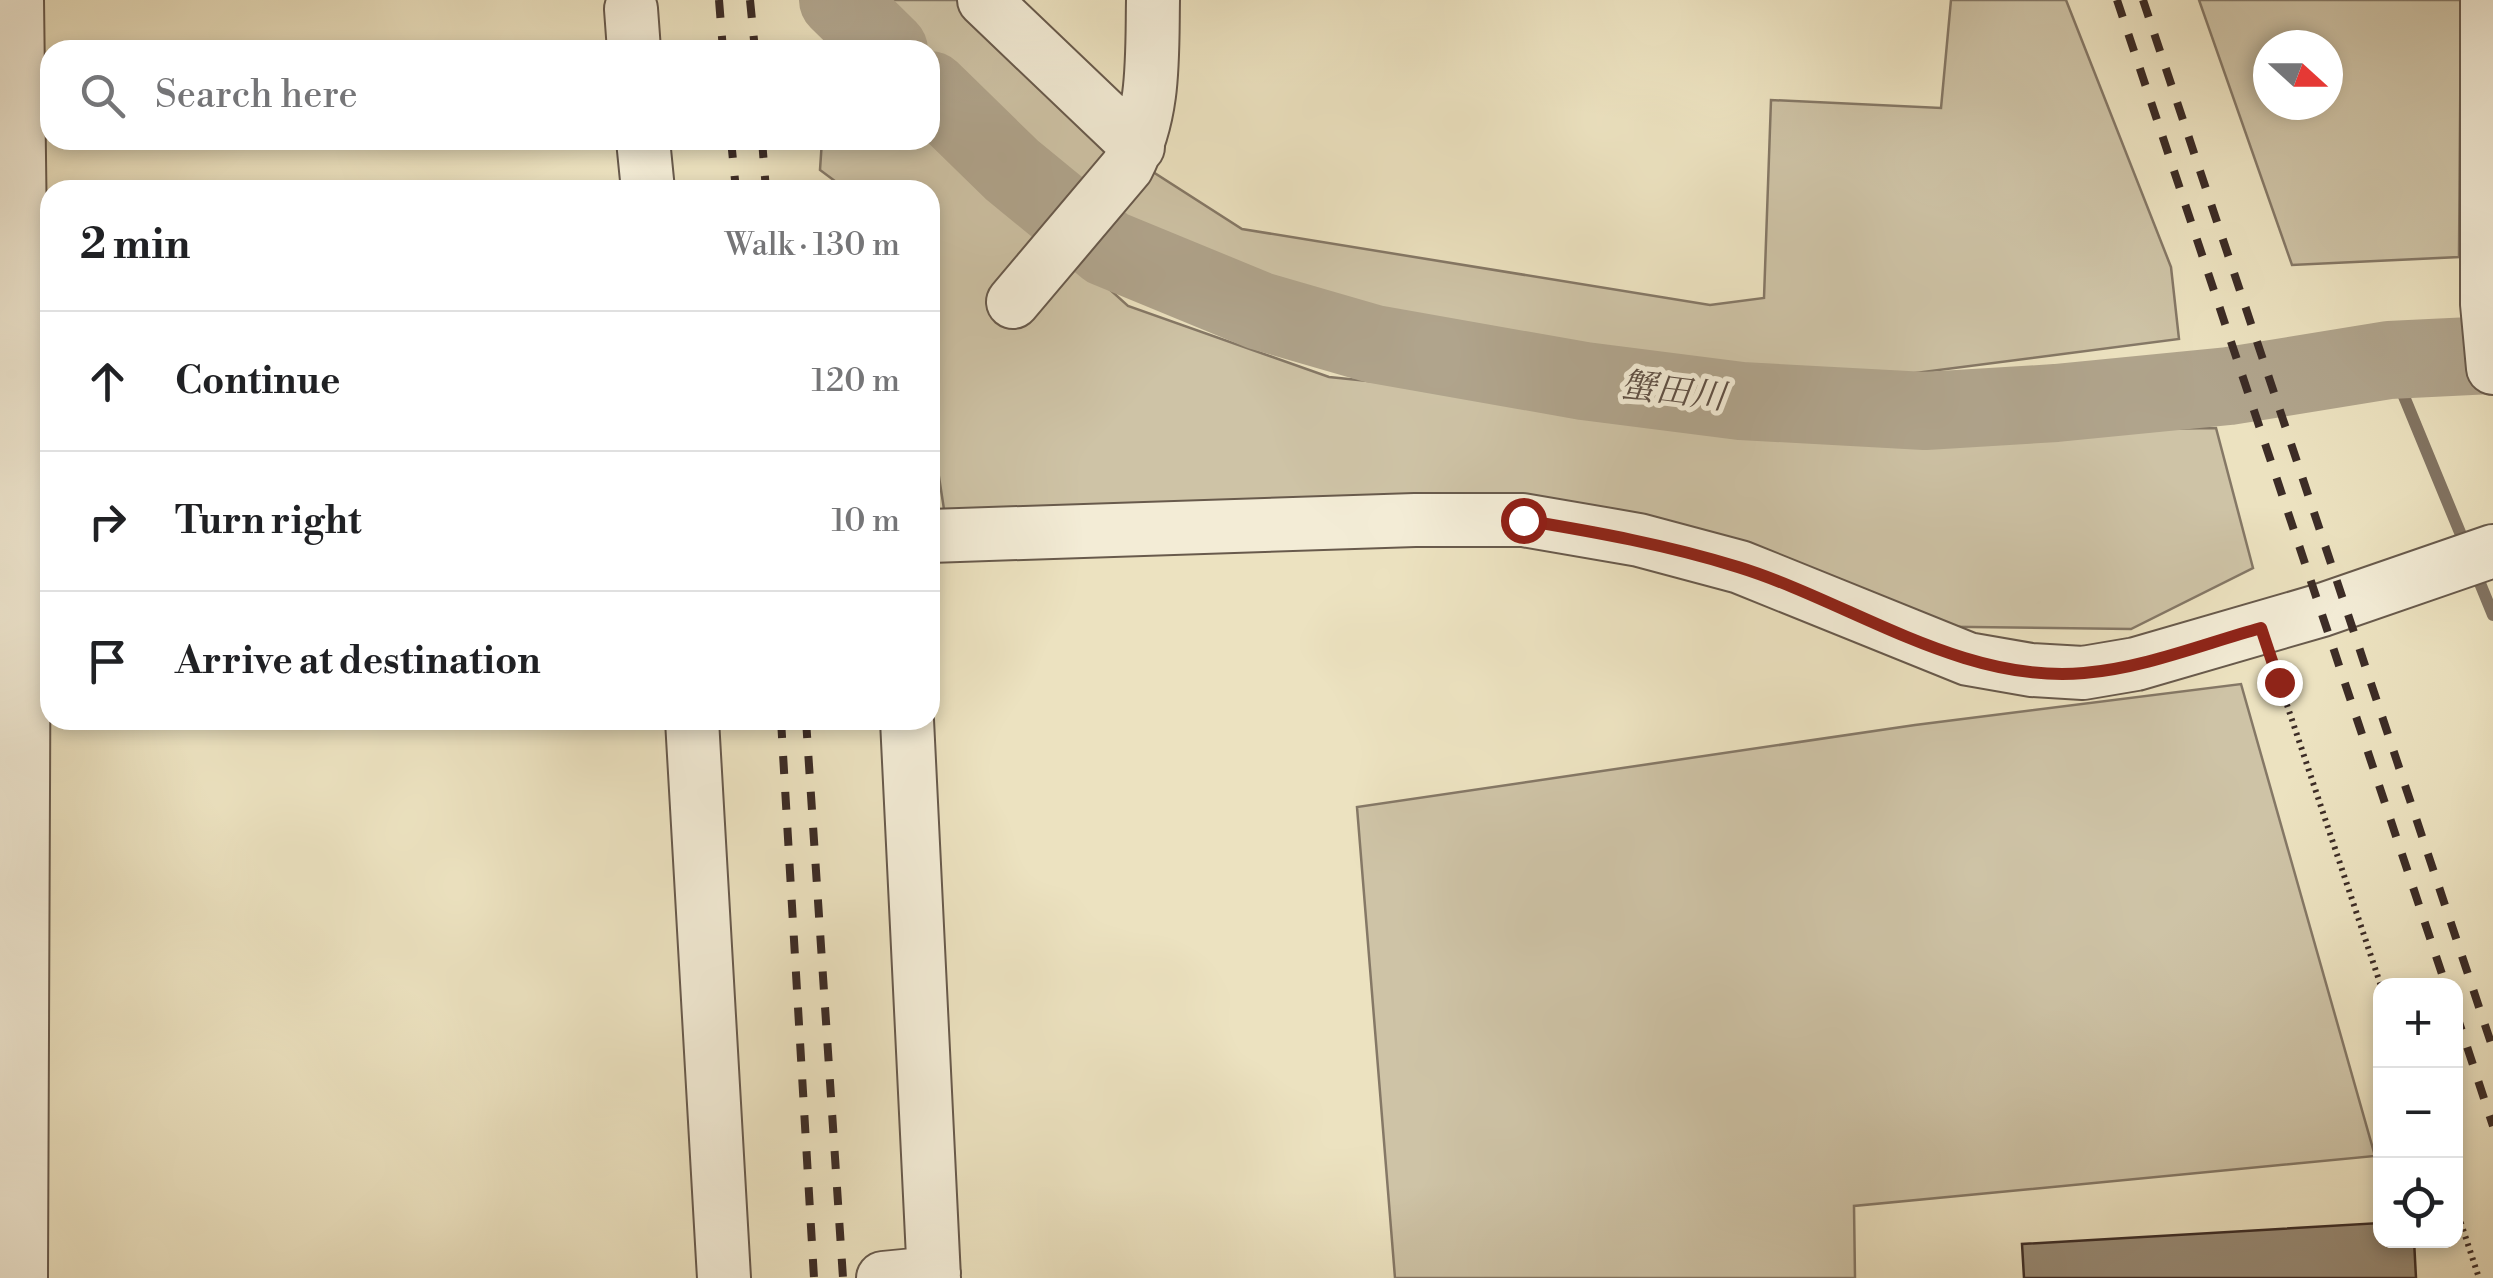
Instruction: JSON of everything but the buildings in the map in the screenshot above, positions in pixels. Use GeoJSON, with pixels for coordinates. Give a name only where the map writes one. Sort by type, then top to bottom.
{"type":"FeatureCollection","features":[{"type":"Feature","properties":{"kind":"street"},"geometry":{"type":"LineString","coordinates":[[17,0],[25,548],[22,1278]]}},
{"type":"Feature","properties":{"kind":"street"},"geometry":{"type":"LineString","coordinates":[[984,0],[1132,157]]}},
{"type":"Feature","properties":{"kind":"street"},"geometry":{"type":"LineString","coordinates":[[1013,302],[1132,157],[1152,93],[1153,0]]}},
{"type":"Feature","properties":{"kind":"street"},"geometry":{"type":"LineString","coordinates":[[2487,0],[2486,304],[2493,368]]}},
{"type":"Feature","properties":{"kind":"street"},"geometry":{"type":"LineString","coordinates":[[644,150],[647,180]]}},
{"type":"Feature","properties":{"kind":"street"},"geometry":{"type":"LineString","coordinates":[[940,536],[1396,520],[1523,520],[1639,540],[1740,568],[1968,659],[2031,670],[2082,673],[2136,664],[2261,628],[2493,552]]}},
{"type":"Feature","properties":{"kind":"street"},"geometry":{"type":"LineString","coordinates":[[693,730],[724,1278]]}},
{"type":"Feature","properties":{"kind":"street"},"geometry":{"type":"LineString","coordinates":[[882,1278],[934,1275],[907,730]]}},
{"type":"Feature","properties":{"kind":"path"},"geometry":{"type":"LineString","coordinates":[[2261,628],[2378,978]]}},
{"type":"Feature","properties":{"kind":"path"},"geometry":{"type":"LineString","coordinates":[[2463,1229],[2479,1278]]}},
{"type":"Feature","properties":{"kind":"shaded area"},"geometry":{"type":"Polygon","coordinates":[[[875,0],[963,0],[1111,145],[1242,229],[1710,305],[1764,298],[1771,100],[1941,108],[1951,0],[2066,0],[2171,267],[2179,339],[1830,384],[1373,321],[1186,263],[1094,207],[940,61],[940,40],[917,40],[875,0]]]}},
{"type":"Feature","properties":{"kind":"shaded area"},"geometry":{"type":"Polygon","coordinates":[[[2199,0],[2461,0],[2459,257],[2292,265],[2199,0]]]}},
{"type":"Feature","properties":{"kind":"shaded area"},"geometry":{"type":"Polygon","coordinates":[[[940,136],[1128,306],[1329,377],[1476,392],[1754,435],[2216,428],[2253,568],[2131,629],[1887,626],[1559,526],[948,535],[940,483],[940,180],[834,180],[820,170],[821,150],[940,150],[940,136]]]}},
{"type":"Feature","properties":{"kind":"shaded area"},"geometry":{"type":"Polygon","coordinates":[[[2241,684],[2373,1156],[1854,1206],[1855,1278],[1395,1278],[1357,807],[1915,725],[2241,684]]]}},
{"type":"Feature","properties":{"kind":"waterway","name":"蟹田川"},"geometry":{"type":"LineString","coordinates":[[838,0],[879,40]]}},
{"type":"Feature","properties":{"kind":"waterway","name":"蟹田川"},"geometry":{"type":"LineString","coordinates":[[940,100],[1012,170],[1107,248],[1260,311],[1374,344],[1584,381],[1741,401],[1925,411],[2229,386],[2389,360],[2493,355]]}},
{"type":"Feature","properties":{"kind":"waterway"},"geometry":{"type":"LineString","coordinates":[[2389,360],[2466,547]]}},
{"type":"Feature","properties":{"kind":"waterway"},"geometry":{"type":"LineString","coordinates":[[2475,571],[2493,615]]}},
{"type":"Feature","properties":{"kind":"railway"},"geometry":{"type":"LineString","coordinates":[[719,0],[722,40]]}},
{"type":"Feature","properties":{"kind":"railway"},"geometry":{"type":"LineString","coordinates":[[750,0],[754,40]]}},
{"type":"Feature","properties":{"kind":"railway"},"geometry":{"type":"LineString","coordinates":[[2117,0],[2443,978]]}},
{"type":"Feature","properties":{"kind":"railway"},"geometry":{"type":"LineString","coordinates":[[2143,0],[2493,1049]]}},
{"type":"Feature","properties":{"kind":"railway"},"geometry":{"type":"LineString","coordinates":[[732,150],[735,180]]}},
{"type":"Feature","properties":{"kind":"railway"},"geometry":{"type":"LineString","coordinates":[[763,150],[765,180]]}},
{"type":"Feature","properties":{"kind":"railway"},"geometry":{"type":"LineString","coordinates":[[782,730],[814,1278]]}},
{"type":"Feature","properties":{"kind":"railway"},"geometry":{"type":"LineString","coordinates":[[807,730],[843,1278]]}},
{"type":"Feature","properties":{"kind":"railway"},"geometry":{"type":"LineString","coordinates":[[2463,1034],[2493,1126]]}},
{"type":"Feature","properties":{"kind":"route"},"geometry":{"type":"LineString","coordinates":[[1523,520],[1639,540],[1740,568],[1968,659],[2031,670],[2082,673],[2136,664],[2261,628],[2279,682]]}}]}
